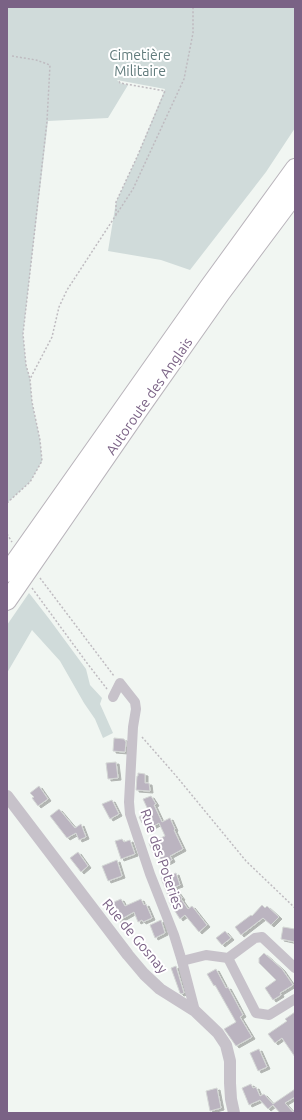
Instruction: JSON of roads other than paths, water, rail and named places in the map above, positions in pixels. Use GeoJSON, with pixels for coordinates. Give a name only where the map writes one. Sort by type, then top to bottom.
{"type":"FeatureCollection","features":[{"type":"Feature","properties":{"kind":"highway","name":"Autoroute des Anglais"},"geometry":{"type":"LineString","coordinates":[[7,574],[208,288],[295,168]]}},
{"type":"Feature","properties":{"kind":"highway","name":"Autoroute des Anglais"},"geometry":{"type":"LineString","coordinates":[[7,601],[208,312],[295,194]]}},
{"type":"Feature","properties":{"kind":"street","name":"Rue des Poteries"},"geometry":{"type":"LineString","coordinates":[[113,697],[120,684],[135,702],[136,712],[133,726],[129,802],[130,814],[150,874],[174,936],[195,1011]]}},
{"type":"Feature","properties":{"kind":"street","name":"Rue de Gosnay"},"geometry":{"type":"LineString","coordinates":[[7,796],[144,974],[160,989],[195,1011],[218,1033],[226,1045],[230,1061],[230,1083],[234,1113]]}},
{"type":"Feature","properties":{"kind":"street"},"geometry":{"type":"LineString","coordinates":[[182,961],[206,955],[228,958],[255,938],[262,937],[295,968]]}},
{"type":"Feature","properties":{"kind":"street"},"geometry":{"type":"LineString","coordinates":[[228,958],[256,1013],[269,1015],[295,999]]}},
{"type":"Feature","properties":{"kind":"park label","name":"Cimetière Militaire"},"geometry":{"type":"Point","coordinates":[140,64]}}]}
